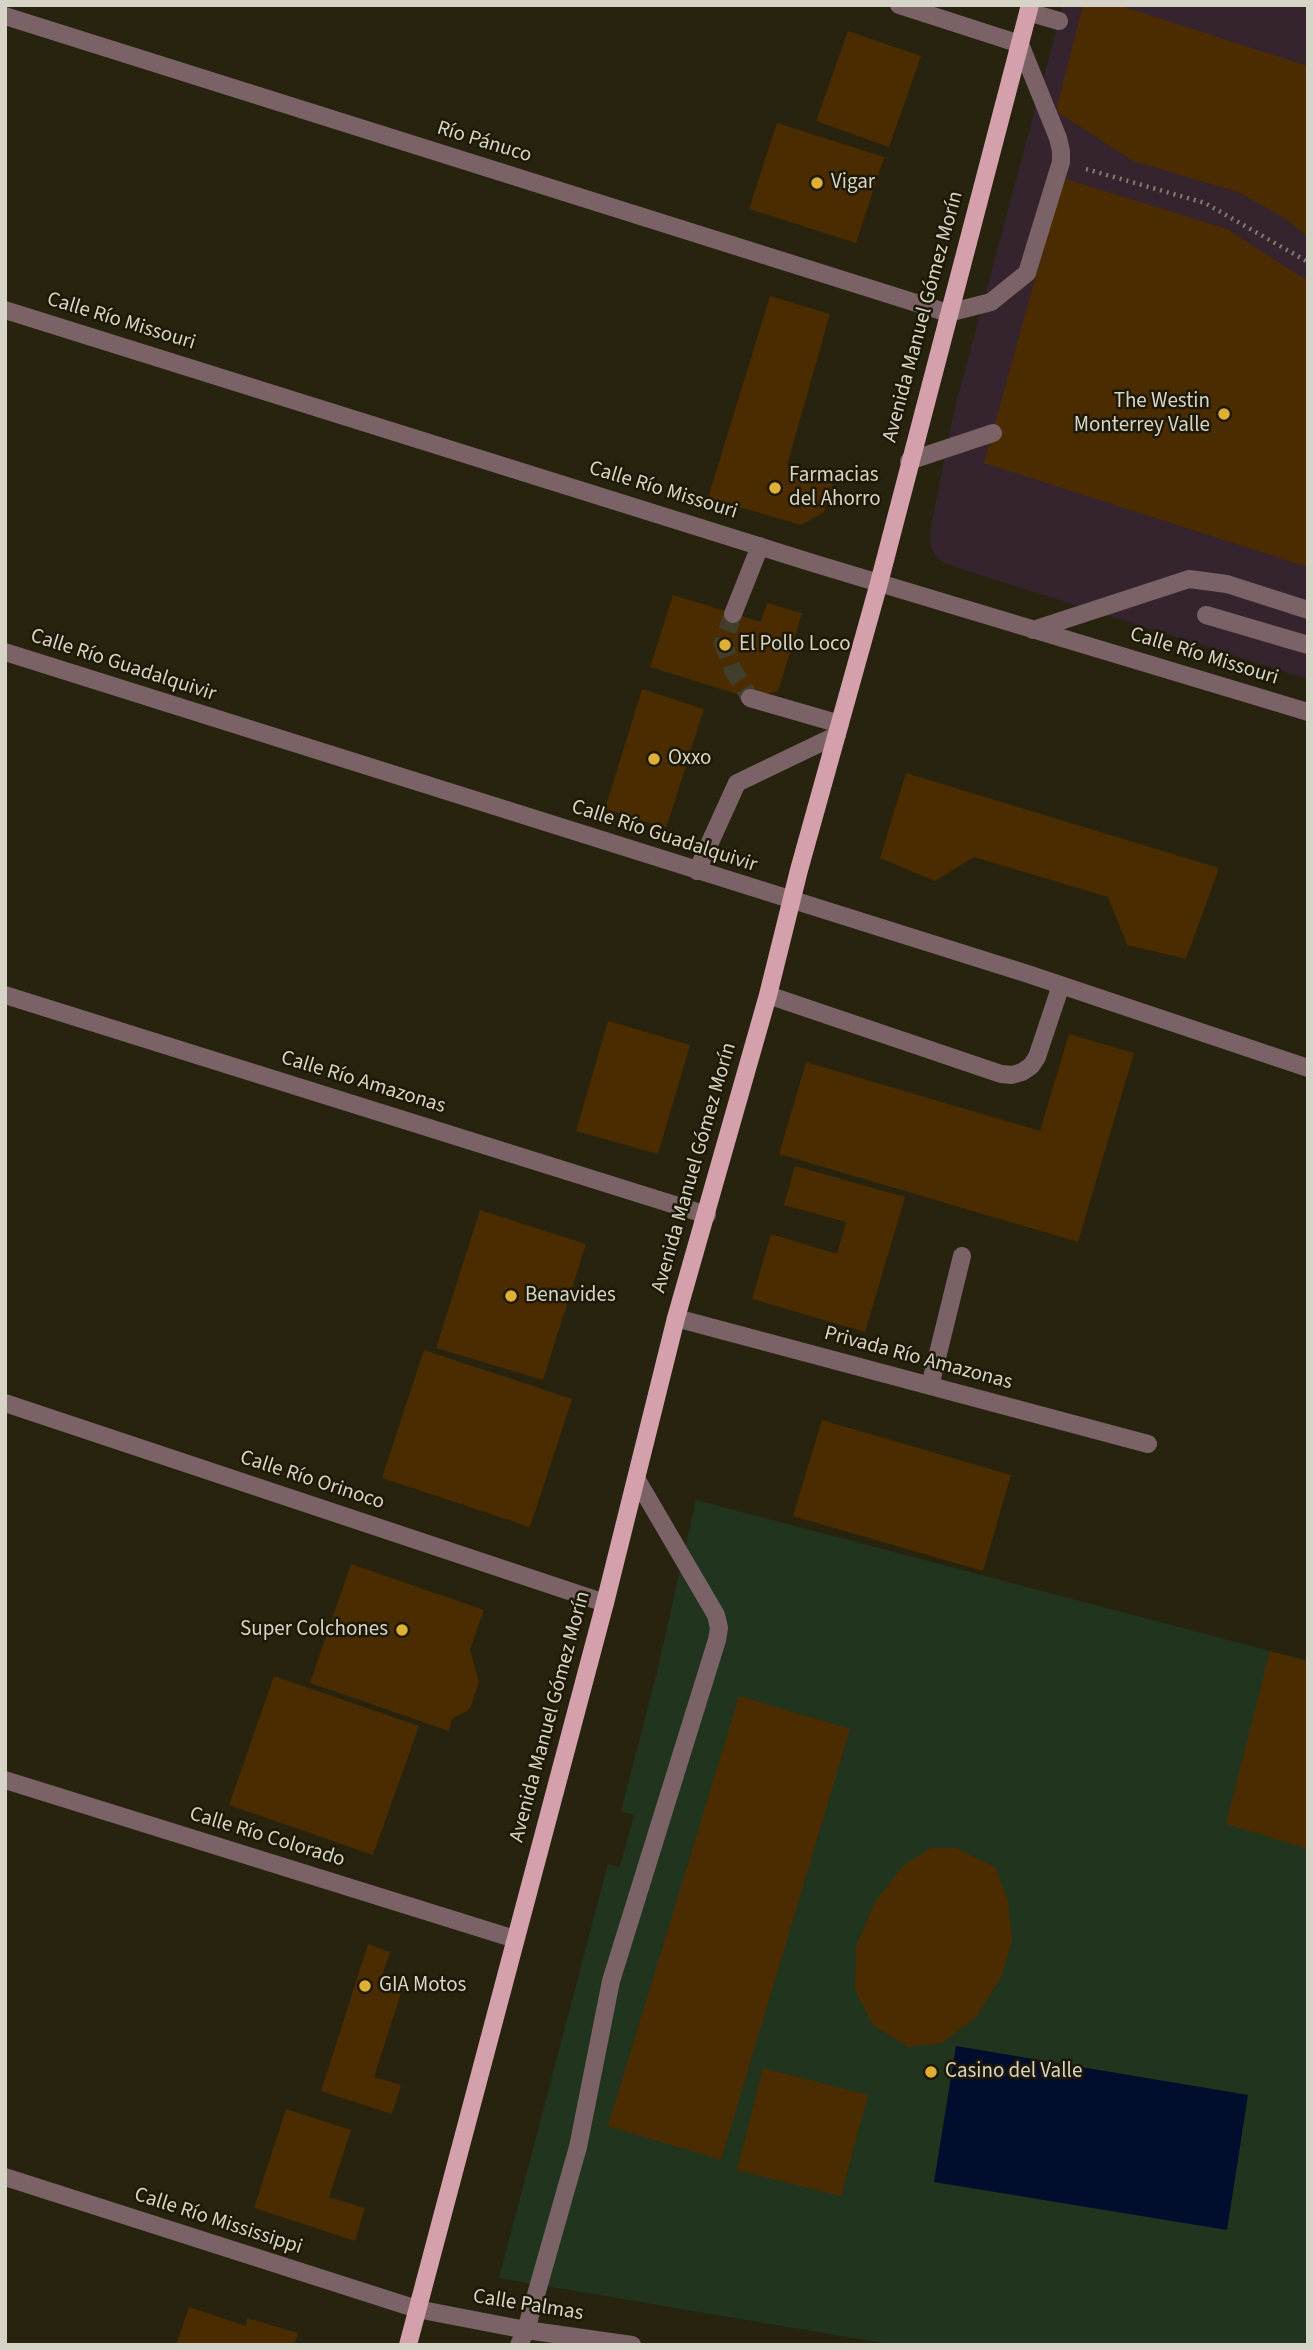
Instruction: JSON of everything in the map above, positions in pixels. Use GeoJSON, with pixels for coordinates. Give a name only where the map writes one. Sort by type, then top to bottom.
{"type":"FeatureCollection","features":[{"type":"Feature","properties":{"kind":"main road","name":"Avenida Manuel Gómez Morín"},"geometry":{"type":"LineString","coordinates":[[408,2345],[605,1603],[676,1318],[768,995],[1029,9]]}},
{"type":"Feature","properties":{"kind":"street"},"geometry":{"type":"LineString","coordinates":[[899,5],[1020,44],[1058,138],[1061,162],[1027,272],[991,302],[948,313]]}},
{"type":"Feature","properties":{"kind":"street"},"geometry":{"type":"LineString","coordinates":[[1029,9],[1059,21]]}},
{"type":"Feature","properties":{"kind":"street","name":"Río Pánuco"},"geometry":{"type":"LineString","coordinates":[[5,16],[948,313]]}},
{"type":"Feature","properties":{"kind":"street","name":"Calle Río Missouri"},"geometry":{"type":"LineString","coordinates":[[5,310],[879,583],[1308,712]]}},
{"type":"Feature","properties":{"kind":"street"},"geometry":{"type":"LineString","coordinates":[[909,461],[993,433]]}},
{"type":"Feature","properties":{"kind":"street"},"geometry":{"type":"LineString","coordinates":[[733,614],[760,546]]}},
{"type":"Feature","properties":{"kind":"street"},"geometry":{"type":"LineString","coordinates":[[1033,630],[1189,579],[1227,584],[1308,610]]}},
{"type":"Feature","properties":{"kind":"street"},"geometry":{"type":"LineString","coordinates":[[1206,615],[1308,645]]}},
{"type":"Feature","properties":{"kind":"street","name":"Calle Río Guadalquivir"},"geometry":{"type":"LineString","coordinates":[[5,652],[1060,985],[1308,1068]]}},
{"type":"Feature","properties":{"kind":"street"},"geometry":{"type":"LineString","coordinates":[[750,698],[838,729]]}},
{"type":"Feature","properties":{"kind":"street"},"geometry":{"type":"LineString","coordinates":[[697,871],[737,783],[838,729]]}},
{"type":"Feature","properties":{"kind":"street"},"geometry":{"type":"LineString","coordinates":[[768,995],[1001,1074],[1012,1075],[1031,1066],[1037,1057],[1060,985]]}},
{"type":"Feature","properties":{"kind":"street","name":"Calle Río Amazonas"},"geometry":{"type":"LineString","coordinates":[[5,995],[707,1215]]}},
{"type":"Feature","properties":{"kind":"street"},"geometry":{"type":"LineString","coordinates":[[930,1386],[962,1255]]}},
{"type":"Feature","properties":{"kind":"street","name":"Privada Río Amazonas"},"geometry":{"type":"LineString","coordinates":[[676,1318],[1148,1444]]}},
{"type":"Feature","properties":{"kind":"street","name":"Calle Río Orinoco"},"geometry":{"type":"LineString","coordinates":[[5,1403],[605,1603]]}},
{"type":"Feature","properties":{"kind":"street"},"geometry":{"type":"LineString","coordinates":[[523,2337],[578,2147],[611,1980],[718,1640],[716,1615],[637,1480]]}},
{"type":"Feature","properties":{"kind":"street","name":"Calle Río Colorado"},"geometry":{"type":"LineString","coordinates":[[5,1780],[515,1939]]}},
{"type":"Feature","properties":{"kind":"street","name":"Calle Río Mississippi"},"geometry":{"type":"LineString","coordinates":[[5,2177],[417,2309]]}},
{"type":"Feature","properties":{"kind":"street","name":"Calle Palmas"},"geometry":{"type":"LineString","coordinates":[[417,2309],[523,2337],[632,2345]]}},
{"type":"Feature","properties":{"kind":"path"},"geometry":{"type":"LineString","coordinates":[[1061,162],[1205,203],[1308,262]]}},
{"type":"Feature","properties":{"kind":"shaded area"},"geometry":{"type":"Polygon","coordinates":[[[1063,5],[1308,5],[1308,679],[955,567],[939,560],[931,548],[930,531],[954,411],[1063,5]]]}},
{"type":"Feature","properties":{"kind":"green space","name":"Casino del Valle"},"geometry":{"type":"Polygon","coordinates":[[[696,1500],[1308,1661],[1308,2345],[894,2345],[499,2278],[608,1864],[620,1867],[634,1815],[621,1811],[655,1680],[696,1500]]]}},
{"type":"Feature","properties":{"kind":"water"},"geometry":{"type":"Polygon","coordinates":[[[956,2046],[1248,2095],[1227,2230],[934,2182],[956,2046]]]}},
{"type":"Feature","properties":{"kind":"building"},"geometry":{"type":"Polygon","coordinates":[[[1083,5],[1118,5],[1308,66],[1308,237],[1286,219],[1238,192],[1133,161],[1056,111],[1083,5]]]}},
{"type":"Feature","properties":{"kind":"building"},"geometry":{"type":"Polygon","coordinates":[[[848,31],[921,56],[889,147],[816,121],[848,31]]]}},
{"type":"Feature","properties":{"kind":"building","name":"Vigar"},"geometry":{"type":"Polygon","coordinates":[[[777,123],[884,157],[856,243],[749,209],[777,123]]]}},
{"type":"Feature","properties":{"kind":"building"},"geometry":{"type":"Polygon","coordinates":[[[1063,178],[1227,229],[1308,281],[1308,567],[984,463],[1063,178]]]}},
{"type":"Feature","properties":{"kind":"building"},"geometry":{"type":"Polygon","coordinates":[[[770,296],[830,314],[787,465],[834,480],[824,512],[801,525],[708,498],[770,296]]]}},
{"type":"Feature","properties":{"kind":"building","name":"El Pollo Loco"},"geometry":{"type":"Polygon","coordinates":[[[673,595],[761,622],[767,603],[802,613],[778,691],[750,698],[650,667],[673,595]]]}},
{"type":"Feature","properties":{"kind":"building","name":"Oxxo"},"geometry":{"type":"Polygon","coordinates":[[[642,689],[704,709],[666,828],[605,809],[642,689]]]}},
{"type":"Feature","properties":{"kind":"building"},"geometry":{"type":"Polygon","coordinates":[[[906,773],[1219,868],[1186,959],[1127,945],[1108,897],[974,857],[935,881],[880,858],[906,773]]]}},
{"type":"Feature","properties":{"kind":"building"},"geometry":{"type":"Polygon","coordinates":[[[608,1021],[690,1045],[658,1154],[576,1131],[608,1021]]]}},
{"type":"Feature","properties":{"kind":"building"},"geometry":{"type":"Polygon","coordinates":[[[1069,1034],[1134,1053],[1078,1242],[779,1154],[806,1062],[1040,1131],[1069,1034]]]}},
{"type":"Feature","properties":{"kind":"building"},"geometry":{"type":"Polygon","coordinates":[[[795,1166],[905,1197],[865,1332],[752,1299],[771,1234],[837,1254],[846,1222],[784,1205],[795,1166]]]}},
{"type":"Feature","properties":{"kind":"building","name":"Benavides"},"geometry":{"type":"Polygon","coordinates":[[[480,1210],[586,1244],[543,1380],[436,1348],[480,1210]]]}},
{"type":"Feature","properties":{"kind":"building"},"geometry":{"type":"Polygon","coordinates":[[[424,1350],[572,1399],[530,1527],[382,1478],[424,1350]]]}},
{"type":"Feature","properties":{"kind":"building"},"geometry":{"type":"Polygon","coordinates":[[[822,1420],[1011,1475],[983,1571],[793,1516],[822,1420]]]}},
{"type":"Feature","properties":{"kind":"building","name":"Super Colchones"},"geometry":{"type":"Polygon","coordinates":[[[351,1564],[484,1610],[470,1650],[479,1682],[470,1709],[452,1719],[449,1731],[310,1683],[351,1564]]]}},
{"type":"Feature","properties":{"kind":"building"},"geometry":{"type":"Polygon","coordinates":[[[1270,1651],[1308,1661],[1308,1849],[1226,1824],[1270,1651]]]}},
{"type":"Feature","properties":{"kind":"building"},"geometry":{"type":"Polygon","coordinates":[[[274,1676],[419,1726],[373,1855],[229,1805],[274,1676]]]}},
{"type":"Feature","properties":{"kind":"building"},"geometry":{"type":"Polygon","coordinates":[[[739,1696],[850,1729],[721,2160],[608,2126],[739,1696]]]}},
{"type":"Feature","properties":{"kind":"building"},"geometry":{"type":"Polygon","coordinates":[[[931,1848],[956,1848],[995,1867],[1008,1900],[1012,1942],[1001,1977],[977,2016],[942,2043],[908,2047],[873,2025],[855,1990],[856,1946],[875,1902],[903,1866],[931,1848]]]}},
{"type":"Feature","properties":{"kind":"building"},"geometry":{"type":"Polygon","coordinates":[[[368,1944],[390,1952],[380,1982],[402,1990],[374,2077],[401,2085],[392,2114],[321,2091],[368,1944]]]}},
{"type":"Feature","properties":{"kind":"building"},"geometry":{"type":"Polygon","coordinates":[[[763,2068],[868,2095],[841,2196],[737,2170],[763,2068]]]}},
{"type":"Feature","properties":{"kind":"building"},"geometry":{"type":"Polygon","coordinates":[[[286,2109],[351,2130],[329,2197],[365,2208],[355,2241],[254,2208],[286,2109]]]}},
{"type":"Feature","properties":{"kind":"building"},"geometry":{"type":"Polygon","coordinates":[[[189,2307],[246,2326],[247,2318],[298,2333],[294,2345],[176,2345],[189,2307]]]}},
{"type":"Feature","properties":{"kind":"tunnel"},"geometry":{"type":"LineString","coordinates":[[733,614],[723,643],[733,670],[750,698]]}},
{"type":"Feature","properties":{"kind":"place","name":"Vigar"},"geometry":{"type":"Point","coordinates":[817,183]}},
{"type":"Feature","properties":{"kind":"place","name":"The Westin Monterrey Valle"},"geometry":{"type":"Point","coordinates":[1224,414]}},
{"type":"Feature","properties":{"kind":"place","name":"Farmacias del Ahorro"},"geometry":{"type":"Point","coordinates":[775,488]}},
{"type":"Feature","properties":{"kind":"place","name":"El Pollo Loco"},"geometry":{"type":"Point","coordinates":[725,645]}},
{"type":"Feature","properties":{"kind":"place","name":"Oxxo"},"geometry":{"type":"Point","coordinates":[654,759]}},
{"type":"Feature","properties":{"kind":"place","name":"Benavides"},"geometry":{"type":"Point","coordinates":[511,1296]}},
{"type":"Feature","properties":{"kind":"place","name":"Super Colchones"},"geometry":{"type":"Point","coordinates":[402,1630]}},
{"type":"Feature","properties":{"kind":"place","name":"GIA Motos"},"geometry":{"type":"Point","coordinates":[365,1986]}},
{"type":"Feature","properties":{"kind":"place","name":"Casino del Valle"},"geometry":{"type":"Point","coordinates":[931,2072]}}]}
